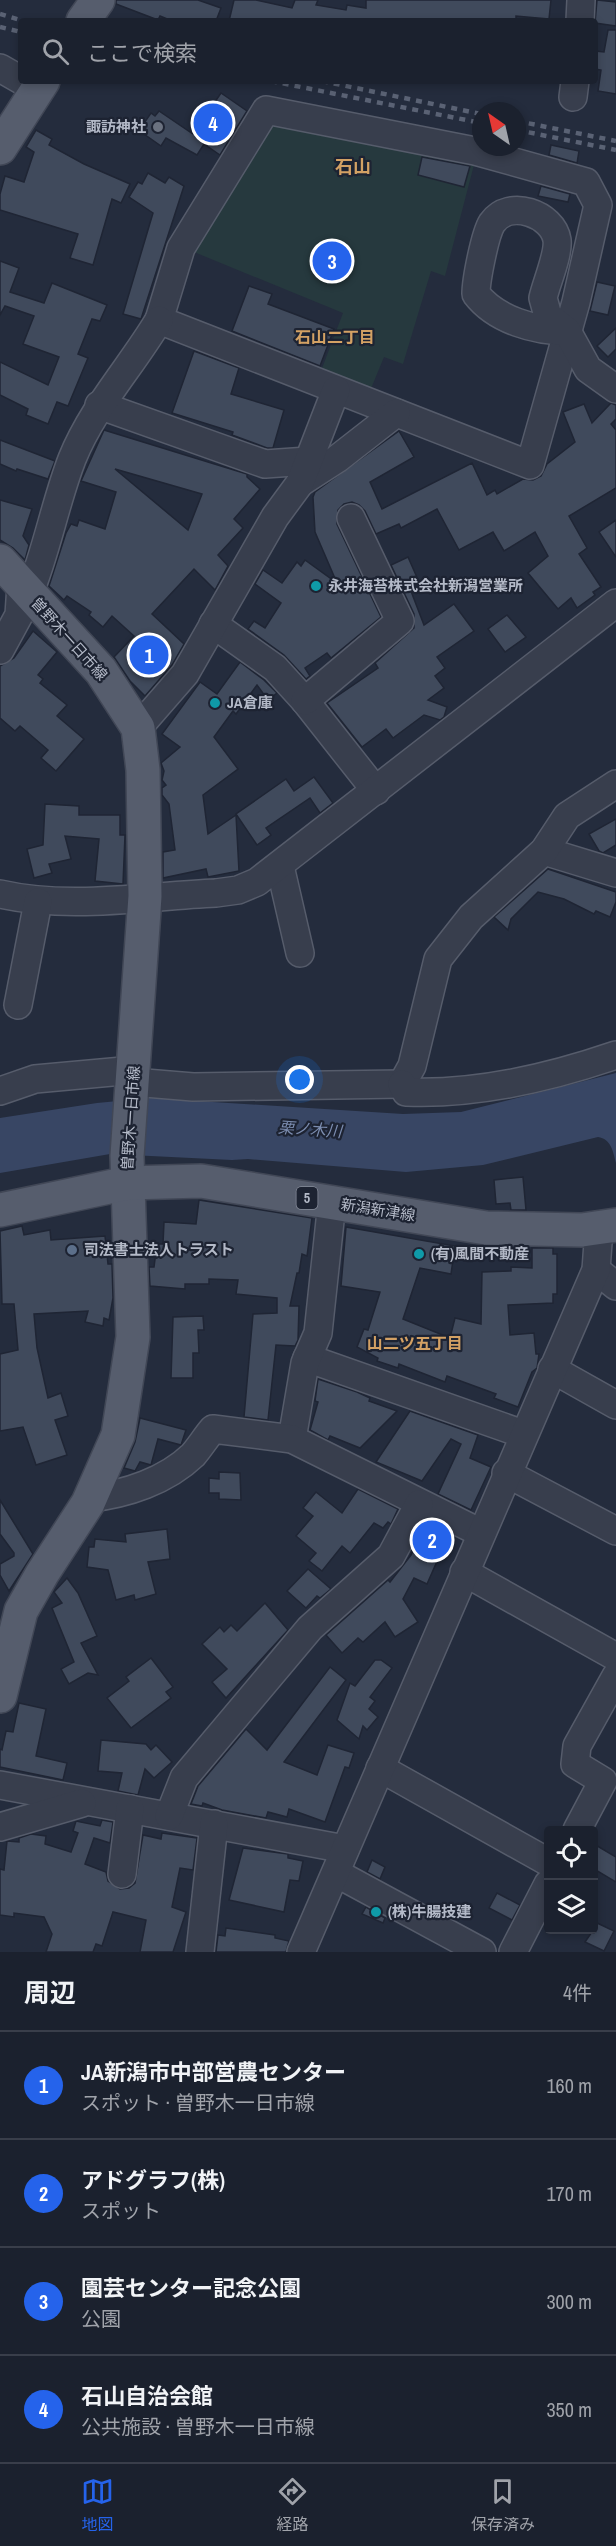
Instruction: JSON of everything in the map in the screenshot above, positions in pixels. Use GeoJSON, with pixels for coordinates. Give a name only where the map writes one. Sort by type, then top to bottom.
{"type":"FeatureCollection","features":[{"type":"Feature","properties":{"kind":"main road"},"geometry":{"type":"LineString","coordinates":[[85,18],[98,0]]}},
{"type":"Feature","properties":{"kind":"main road"},"geometry":{"type":"LineString","coordinates":[[0,148],[31,84]]}},
{"type":"Feature","properties":{"kind":"main road","name":"曽野木一日市線"},"geometry":{"type":"LineString","coordinates":[[0,1696],[7,1645],[21,1611],[90,1498],[118,1435],[133,1337],[133,1262],[128,1169],[145,896],[143,770],[138,728],[101,671],[16,580]]}},
{"type":"Feature","properties":{"kind":"main road","name":"新潟新津線"},"geometry":{"type":"LineString","coordinates":[[0,1210],[128,1169],[486,1228],[607,1227]]}},
{"type":"Feature","properties":{"kind":"street"},"geometry":{"type":"LineString","coordinates":[[580,18],[581,0]]}},
{"type":"Feature","properties":{"kind":"street"},"geometry":{"type":"LineString","coordinates":[[0,68],[18,77]]}},
{"type":"Feature","properties":{"kind":"street"},"geometry":{"type":"LineString","coordinates":[[0,650],[19,615],[16,580],[44,557],[72,459],[99,405],[138,356],[159,320],[181,248],[266,110],[475,151],[586,182],[598,205],[567,331],[530,465],[159,320]]}},
{"type":"Feature","properties":{"kind":"street"},"geometry":{"type":"LineString","coordinates":[[511,318],[530,312],[543,298],[557,243],[551,225],[541,217],[520,210],[500,215],[491,224],[476,281],[476,294],[490,310],[544,331],[567,331]]}},
{"type":"Feature","properties":{"kind":"street"},"geometry":{"type":"LineString","coordinates":[[543,298],[548,316],[567,331],[588,369],[616,389]]}},
{"type":"Feature","properties":{"kind":"street"},"geometry":{"type":"LineString","coordinates":[[138,728],[184,674],[275,517],[304,472],[336,390]]}},
{"type":"Feature","properties":{"kind":"street"},"geometry":{"type":"LineString","coordinates":[[99,405],[265,464],[304,472],[337,459],[396,413]]}},
{"type":"Feature","properties":{"kind":"street"},"geometry":{"type":"LineString","coordinates":[[305,701],[400,621],[351,518]]}},
{"type":"Feature","properties":{"kind":"street"},"geometry":{"type":"LineString","coordinates":[[0,894],[38,902],[238,890],[257,882],[616,603]]}},
{"type":"Feature","properties":{"kind":"street"},"geometry":{"type":"LineString","coordinates":[[213,624],[275,668],[305,701],[376,791]]}},
{"type":"Feature","properties":{"kind":"street"},"geometry":{"type":"LineString","coordinates":[[402,1084],[412,1066],[438,959],[471,917],[544,851],[567,816],[616,784]]}},
{"type":"Feature","properties":{"kind":"street"},"geometry":{"type":"LineString","coordinates":[[544,851],[616,873]]}},
{"type":"Feature","properties":{"kind":"street"},"geometry":{"type":"LineString","coordinates":[[280,866],[300,953]]}},
{"type":"Feature","properties":{"kind":"street"},"geometry":{"type":"LineString","coordinates":[[18,1005],[38,902]]}},
{"type":"Feature","properties":{"kind":"street"},"geometry":{"type":"LineString","coordinates":[[402,1084],[406,1092],[441,1094],[481,1090],[616,1055]]}},
{"type":"Feature","properties":{"kind":"street"},"geometry":{"type":"LineString","coordinates":[[0,1091],[35,1079],[133,1082],[193,1087],[402,1084]]}},
{"type":"Feature","properties":{"kind":"street"},"geometry":{"type":"LineString","coordinates":[[292,1439],[307,1358],[318,1332],[333,1202]]}},
{"type":"Feature","properties":{"kind":"street"},"geometry":{"type":"LineString","coordinates":[[301,1952],[552,1369],[606,1278],[607,1227]]}},
{"type":"Feature","properties":{"kind":"street"},"geometry":{"type":"LineString","coordinates":[[307,1358],[523,1434]]}},
{"type":"Feature","properties":{"kind":"street"},"geometry":{"type":"LineString","coordinates":[[552,1369],[616,1405]]}},
{"type":"Feature","properties":{"kind":"street"},"geometry":{"type":"LineString","coordinates":[[90,1498],[122,1494],[163,1475],[192,1455],[213,1429],[292,1439],[481,1533]]}},
{"type":"Feature","properties":{"kind":"street"},"geometry":{"type":"LineString","coordinates":[[506,1473],[616,1531]]}},
{"type":"Feature","properties":{"kind":"street"},"geometry":{"type":"LineString","coordinates":[[169,1816],[184,1778],[310,1628],[391,1556],[419,1504]]}},
{"type":"Feature","properties":{"kind":"street"},"geometry":{"type":"LineString","coordinates":[[464,1572],[616,1657]]}},
{"type":"Feature","properties":{"kind":"street"},"geometry":{"type":"LineString","coordinates":[[579,1826],[603,1781],[575,1764],[577,1746],[616,1676]]}},
{"type":"Feature","properties":{"kind":"street"},"geometry":{"type":"LineString","coordinates":[[381,1768],[544,1859]]}},
{"type":"Feature","properties":{"kind":"street"},"geometry":{"type":"LineString","coordinates":[[0,1785],[214,1824],[340,1861],[482,1952]]}},
{"type":"Feature","properties":{"kind":"street"},"geometry":{"type":"LineString","coordinates":[[0,1827],[88,1801]]}},
{"type":"Feature","properties":{"kind":"street"},"geometry":{"type":"LineString","coordinates":[[122,1874],[130,1809]]}},
{"type":"Feature","properties":{"kind":"street"},"geometry":{"type":"LineString","coordinates":[[200,1952],[214,1824]]}},
{"type":"Feature","properties":{"kind":"street"},"geometry":{"type":"LineString","coordinates":[[513,1952],[544,1893]]}},
{"type":"Feature","properties":{"kind":"green space"},"geometry":{"type":"Polygon","coordinates":[[[281,122],[475,161],[445,276],[431,271],[403,364],[384,357],[370,391],[321,371],[343,313],[194,252],[266,130],[281,122]]]}},
{"type":"Feature","properties":{"kind":"water","name":"栗ノ木川"},"geometry":{"type":"Polygon","coordinates":[[[616,1073],[616,1163],[609,1143],[598,1137],[483,1165],[406,1172],[248,1159],[110,1154],[0,1173],[0,1118],[97,1103],[150,1098],[403,1114],[461,1112],[616,1073]]]}},
{"type":"Feature","properties":{"kind":"building"},"geometry":{"type":"Polygon","coordinates":[[[116,0],[198,0],[221,8],[217,18],[165,18],[160,16],[153,18],[116,4],[116,0]]]}},
{"type":"Feature","properties":{"kind":"building"},"geometry":{"type":"Polygon","coordinates":[[[234,0],[256,0],[292,8],[295,0],[318,0],[316,5],[346,10],[347,5],[366,8],[366,0],[551,0],[549,18],[516,16],[516,18],[230,18],[234,0]]]}},
{"type":"Feature","properties":{"kind":"building"},"geometry":{"type":"Polygon","coordinates":[[[597,0],[616,2],[616,26],[598,23],[598,18],[595,18],[597,0]]]}},
{"type":"Feature","properties":{"kind":"building"},"geometry":{"type":"Polygon","coordinates":[[[608,30],[616,30],[616,94],[598,91],[601,70],[598,70],[598,51],[604,52],[608,30]]]}},
{"type":"Feature","properties":{"kind":"building"},"geometry":{"type":"Polygon","coordinates":[[[221,93],[247,111],[220,155],[204,144],[197,155],[166,138],[161,146],[144,134],[147,130],[142,126],[151,113],[155,116],[159,111],[193,134],[221,93]]]}},
{"type":"Feature","properties":{"kind":"building"},"geometry":{"type":"Polygon","coordinates":[[[36,130],[52,139],[49,145],[84,164],[130,184],[121,203],[112,199],[93,265],[70,258],[78,234],[0,210],[0,194],[5,176],[24,182],[34,152],[26,147],[36,130]]]}},
{"type":"Feature","properties":{"kind":"building"},"geometry":{"type":"Polygon","coordinates":[[[551,145],[579,151],[577,163],[549,155],[551,145]]]}},
{"type":"Feature","properties":{"kind":"building"},"geometry":{"type":"Polygon","coordinates":[[[422,157],[470,166],[464,187],[418,175],[422,157]]]}},
{"type":"Feature","properties":{"kind":"building"},"geometry":{"type":"Polygon","coordinates":[[[148,173],[165,183],[169,177],[184,186],[141,319],[123,314],[153,213],[129,197],[138,182],[142,184],[148,173]]]}},
{"type":"Feature","properties":{"kind":"building"},"geometry":{"type":"Polygon","coordinates":[[[541,186],[570,194],[568,202],[538,196],[541,186]]]}},
{"type":"Feature","properties":{"kind":"building"},"geometry":{"type":"Polygon","coordinates":[[[0,261],[19,268],[10,292],[44,303],[52,283],[107,305],[100,321],[92,319],[78,354],[88,358],[68,406],[57,402],[48,424],[26,415],[28,409],[0,395],[0,362],[48,385],[59,357],[23,344],[34,316],[5,306],[0,315],[0,261]]]}},
{"type":"Feature","properties":{"kind":"building"},"geometry":{"type":"Polygon","coordinates":[[[597,282],[615,286],[608,315],[590,311],[597,282]]]}},
{"type":"Feature","properties":{"kind":"building"},"geometry":{"type":"Polygon","coordinates":[[[249,286],[272,294],[268,304],[334,329],[320,366],[232,331],[249,286]]]}},
{"type":"Feature","properties":{"kind":"building"},"geometry":{"type":"Polygon","coordinates":[[[616,328],[616,349],[608,357],[597,346],[616,328]]]}},
{"type":"Feature","properties":{"kind":"building"},"geometry":{"type":"Polygon","coordinates":[[[194,351],[239,368],[231,394],[284,410],[273,448],[267,448],[232,435],[233,432],[172,413],[194,351]]]}},
{"type":"Feature","properties":{"kind":"building"},"geometry":{"type":"Polygon","coordinates":[[[611,403],[616,405],[616,419],[611,424],[616,430],[616,488],[569,516],[587,548],[579,554],[601,587],[593,592],[595,595],[577,608],[571,598],[558,609],[528,573],[548,556],[535,532],[504,551],[493,532],[459,550],[437,509],[401,528],[399,524],[376,534],[365,511],[352,502],[344,504],[338,510],[337,524],[381,617],[331,658],[327,653],[305,668],[310,676],[306,679],[284,655],[248,629],[254,621],[265,628],[281,603],[255,584],[263,570],[282,583],[297,562],[301,566],[305,560],[337,583],[315,532],[313,497],[315,492],[399,431],[414,457],[370,482],[382,509],[472,463],[487,495],[495,490],[497,494],[523,479],[533,480],[541,476],[547,464],[575,442],[563,412],[584,404],[592,423],[611,403]]]}},
{"type":"Feature","properties":{"kind":"building"},"geometry":{"type":"Polygon","coordinates":[[[104,430],[247,474],[247,477],[260,489],[234,519],[243,528],[218,555],[228,566],[215,590],[194,569],[152,614],[184,644],[172,665],[145,696],[130,681],[114,657],[134,636],[112,616],[103,627],[89,615],[91,612],[67,596],[64,600],[49,586],[71,524],[77,526],[79,520],[105,529],[116,492],[81,481],[104,430]],[[115,469],[188,530],[202,494],[115,469]]]}},
{"type":"Feature","properties":{"kind":"building"},"geometry":{"type":"Polygon","coordinates":[[[0,440],[55,461],[48,479],[17,469],[16,471],[0,464],[0,440]]]}},
{"type":"Feature","properties":{"kind":"building"},"geometry":{"type":"Polygon","coordinates":[[[0,500],[32,509],[23,536],[29,545],[25,560],[13,548],[0,540],[0,500]]]}},
{"type":"Feature","properties":{"kind":"building"},"geometry":{"type":"Polygon","coordinates":[[[616,520],[616,557],[599,532],[616,520]]]}},
{"type":"Feature","properties":{"kind":"building"},"geometry":{"type":"Polygon","coordinates":[[[408,557],[419,582],[409,586],[424,625],[454,604],[474,631],[437,657],[445,668],[435,676],[444,688],[428,700],[447,707],[444,717],[440,720],[424,715],[393,738],[386,729],[362,747],[327,703],[378,668],[375,663],[414,628],[414,614],[391,565],[408,557]]]}},
{"type":"Feature","properties":{"kind":"building"},"geometry":{"type":"Polygon","coordinates":[[[507,615],[526,637],[505,652],[488,629],[507,615]]]}},
{"type":"Feature","properties":{"kind":"building"},"geometry":{"type":"Polygon","coordinates":[[[33,631],[57,652],[38,675],[43,679],[40,683],[67,705],[57,716],[84,739],[56,771],[41,758],[48,750],[20,726],[15,731],[0,718],[0,666],[14,658],[33,631]]]}},
{"type":"Feature","properties":{"kind":"building"},"geometry":{"type":"Polygon","coordinates":[[[240,662],[277,693],[268,700],[257,685],[236,714],[233,711],[214,737],[238,769],[203,795],[208,834],[236,815],[239,871],[208,877],[206,869],[163,878],[163,852],[175,850],[169,804],[162,795],[162,788],[166,785],[162,780],[164,771],[161,763],[180,747],[162,734],[200,682],[217,694],[240,662]]]}},
{"type":"Feature","properties":{"kind":"building"},"geometry":{"type":"Polygon","coordinates":[[[314,777],[333,803],[320,813],[310,798],[266,828],[271,835],[257,845],[236,814],[286,779],[294,791],[314,777]]]}},
{"type":"Feature","properties":{"kind":"building"},"geometry":{"type":"Polygon","coordinates":[[[45,804],[79,806],[79,815],[120,815],[120,835],[125,835],[123,884],[95,881],[99,839],[65,836],[71,859],[49,864],[52,873],[34,878],[27,849],[43,845],[45,804]]]}},
{"type":"Feature","properties":{"kind":"building"},"geometry":{"type":"Polygon","coordinates":[[[616,819],[616,845],[603,853],[599,851],[589,834],[616,819]]]}},
{"type":"Feature","properties":{"kind":"building"},"geometry":{"type":"Polygon","coordinates":[[[548,869],[616,892],[616,902],[610,917],[596,911],[594,914],[564,899],[538,892],[511,919],[508,930],[494,917],[548,869]]]}},
{"type":"Feature","properties":{"kind":"building"},"geometry":{"type":"Polygon","coordinates":[[[523,1177],[526,1210],[511,1210],[510,1203],[496,1204],[494,1180],[523,1177]]]}},
{"type":"Feature","properties":{"kind":"building"},"geometry":{"type":"Polygon","coordinates":[[[199,1200],[312,1218],[307,1256],[302,1254],[290,1306],[299,1306],[298,1340],[295,1346],[276,1345],[268,1420],[244,1417],[253,1314],[277,1313],[277,1298],[236,1294],[238,1280],[209,1279],[209,1284],[185,1284],[185,1289],[150,1286],[149,1267],[154,1267],[157,1244],[163,1244],[164,1222],[196,1224],[199,1200]]]}},
{"type":"Feature","properties":{"kind":"building"},"geometry":{"type":"Polygon","coordinates":[[[22,1226],[24,1235],[50,1230],[51,1240],[105,1236],[108,1264],[112,1264],[113,1298],[109,1320],[104,1318],[103,1326],[85,1322],[88,1311],[34,1314],[37,1348],[48,1398],[61,1393],[68,1416],[55,1420],[67,1455],[36,1465],[23,1427],[0,1431],[0,1354],[18,1350],[14,1304],[2,1304],[0,1231],[22,1226]]]}},
{"type":"Feature","properties":{"kind":"building"},"geometry":{"type":"Polygon","coordinates":[[[346,1227],[455,1246],[451,1274],[420,1268],[403,1319],[450,1338],[455,1318],[481,1324],[482,1272],[511,1271],[511,1267],[532,1268],[532,1248],[553,1248],[553,1254],[557,1254],[557,1294],[553,1294],[553,1303],[508,1305],[510,1335],[534,1333],[536,1354],[539,1354],[537,1368],[532,1372],[518,1407],[494,1398],[496,1394],[447,1376],[445,1382],[399,1364],[398,1368],[377,1361],[378,1358],[357,1347],[364,1329],[368,1330],[380,1292],[341,1286],[346,1227]]]}},
{"type":"Feature","properties":{"kind":"building"},"geometry":{"type":"Polygon","coordinates":[[[203,1316],[204,1330],[198,1330],[199,1353],[193,1353],[193,1378],[171,1378],[173,1317],[203,1316]]]}},
{"type":"Feature","properties":{"kind":"building"},"geometry":{"type":"Polygon","coordinates":[[[318,1379],[357,1392],[370,1398],[369,1401],[397,1411],[360,1448],[330,1436],[328,1440],[310,1430],[318,1402],[315,1401],[318,1379]]]}},
{"type":"Feature","properties":{"kind":"building"},"geometry":{"type":"Polygon","coordinates":[[[410,1411],[478,1435],[470,1458],[491,1467],[471,1510],[438,1494],[461,1444],[451,1439],[422,1481],[376,1462],[410,1411]]]}},
{"type":"Feature","properties":{"kind":"building"},"geometry":{"type":"Polygon","coordinates":[[[140,1418],[186,1430],[181,1445],[158,1439],[151,1465],[140,1462],[135,1471],[124,1468],[135,1442],[140,1418]]]}},
{"type":"Feature","properties":{"kind":"building"},"geometry":{"type":"Polygon","coordinates":[[[219,1472],[240,1473],[241,1500],[219,1499],[219,1493],[209,1493],[209,1478],[219,1479],[219,1472]]]}},
{"type":"Feature","properties":{"kind":"building"},"geometry":{"type":"Polygon","coordinates":[[[358,1489],[398,1509],[391,1524],[388,1522],[383,1528],[374,1523],[350,1553],[342,1546],[322,1571],[309,1561],[316,1553],[296,1536],[313,1516],[303,1508],[316,1492],[342,1513],[358,1489]]]}},
{"type":"Feature","properties":{"kind":"building"},"geometry":{"type":"Polygon","coordinates":[[[0,1500],[33,1554],[9,1591],[0,1575],[0,1564],[14,1556],[14,1553],[0,1534],[0,1500]]]}},
{"type":"Feature","properties":{"kind":"building"},"geometry":{"type":"Polygon","coordinates":[[[426,1523],[449,1534],[427,1584],[414,1578],[403,1599],[418,1622],[395,1637],[385,1622],[363,1642],[358,1638],[342,1653],[326,1635],[388,1580],[390,1582],[411,1555],[426,1523]]]}},
{"type":"Feature","properties":{"kind":"building"},"geometry":{"type":"Polygon","coordinates":[[[167,1529],[170,1559],[148,1562],[156,1594],[135,1600],[134,1595],[116,1600],[108,1570],[87,1567],[89,1547],[94,1547],[95,1539],[126,1542],[125,1534],[167,1529]]]}},
{"type":"Feature","properties":{"kind":"building"},"geometry":{"type":"Polygon","coordinates":[[[308,1569],[331,1589],[320,1598],[317,1596],[306,1608],[287,1591],[308,1569]]]}},
{"type":"Feature","properties":{"kind":"building"},"geometry":{"type":"Polygon","coordinates":[[[67,1578],[78,1593],[97,1636],[81,1643],[98,1675],[88,1673],[69,1684],[61,1669],[74,1662],[52,1608],[62,1603],[54,1592],[67,1578]]]}},
{"type":"Feature","properties":{"kind":"building"},"geometry":{"type":"Polygon","coordinates":[[[265,1603],[288,1630],[226,1698],[212,1682],[227,1669],[202,1644],[220,1627],[224,1632],[231,1625],[237,1631],[265,1603]]]}},
{"type":"Feature","properties":{"kind":"building"},"geometry":{"type":"Polygon","coordinates":[[[151,1658],[173,1687],[166,1692],[171,1698],[131,1728],[107,1698],[129,1681],[126,1677],[151,1658]]]}},
{"type":"Feature","properties":{"kind":"building"},"geometry":{"type":"Polygon","coordinates":[[[375,1660],[381,1660],[392,1668],[370,1697],[375,1701],[369,1709],[378,1717],[367,1730],[363,1726],[359,1739],[337,1720],[350,1683],[355,1686],[375,1660]]]}},
{"type":"Feature","properties":{"kind":"building"},"geometry":{"type":"Polygon","coordinates":[[[330,1667],[346,1680],[284,1762],[317,1775],[328,1745],[354,1753],[349,1768],[345,1767],[325,1822],[289,1809],[287,1817],[268,1812],[266,1818],[222,1810],[203,1803],[202,1806],[191,1804],[198,1786],[246,1729],[267,1750],[330,1667]]]}},
{"type":"Feature","properties":{"kind":"building"},"geometry":{"type":"Polygon","coordinates":[[[19,1703],[46,1709],[36,1756],[67,1763],[63,1780],[0,1767],[0,1749],[2,1750],[6,1731],[13,1732],[19,1703]]]}},
{"type":"Feature","properties":{"kind":"building"},"geometry":{"type":"Polygon","coordinates":[[[101,1740],[146,1744],[151,1750],[156,1745],[172,1762],[154,1778],[145,1769],[138,1795],[118,1791],[122,1773],[98,1771],[101,1740]]]}},
{"type":"Feature","properties":{"kind":"building"},"geometry":{"type":"Polygon","coordinates":[[[102,1820],[113,1822],[110,1843],[94,1838],[85,1864],[106,1872],[108,1881],[120,1889],[129,1888],[135,1883],[143,1835],[161,1839],[162,1833],[197,1838],[193,1870],[180,1868],[172,1907],[186,1912],[173,1952],[140,1952],[146,1920],[113,1912],[102,1946],[96,1944],[93,1952],[46,1952],[52,1934],[44,1917],[14,1913],[14,1917],[0,1915],[0,1869],[4,1870],[7,1841],[19,1842],[19,1838],[31,1834],[46,1836],[45,1844],[71,1852],[78,1833],[73,1831],[76,1821],[100,1826],[102,1820]]]}},
{"type":"Feature","properties":{"kind":"building"},"geometry":{"type":"Polygon","coordinates":[[[598,1846],[616,1857],[616,1882],[598,1871],[598,1846]]]}},
{"type":"Feature","properties":{"kind":"building"},"geometry":{"type":"Polygon","coordinates":[[[243,1848],[288,1854],[288,1858],[303,1861],[299,1881],[290,1880],[284,1912],[229,1900],[243,1848]]]}},
{"type":"Feature","properties":{"kind":"building"},"geometry":{"type":"Polygon","coordinates":[[[372,1860],[385,1867],[380,1879],[367,1872],[372,1860]]]}},
{"type":"Feature","properties":{"kind":"building"},"geometry":{"type":"Polygon","coordinates":[[[497,1893],[520,1905],[512,1920],[489,1908],[497,1893]]]}},
{"type":"Feature","properties":{"kind":"building"},"geometry":{"type":"Polygon","coordinates":[[[366,1907],[385,1918],[383,1923],[362,1914],[366,1907]]]}},
{"type":"Feature","properties":{"kind":"building"},"geometry":{"type":"Polygon","coordinates":[[[598,1923],[614,1931],[604,1951],[585,1942],[591,1934],[598,1934],[598,1923]]]}},
{"type":"Feature","properties":{"kind":"building"},"geometry":{"type":"Polygon","coordinates":[[[226,1928],[275,1935],[275,1938],[289,1941],[286,1952],[216,1952],[218,1935],[225,1936],[226,1928]]]}},
{"type":"Feature","properties":{"kind":"railway"},"geometry":{"type":"LineString","coordinates":[[0,14],[18,19]]}},
{"type":"Feature","properties":{"kind":"railway"},"geometry":{"type":"LineString","coordinates":[[0,27],[18,31]]}},
{"type":"Feature","properties":{"kind":"railway"},"geometry":{"type":"LineString","coordinates":[[286,84],[472,121]]}},
{"type":"Feature","properties":{"kind":"railway"},"geometry":{"type":"LineString","coordinates":[[336,84],[472,112]]}},
{"type":"Feature","properties":{"kind":"railway"},"geometry":{"type":"LineString","coordinates":[[526,123],[616,141]]}},
{"type":"Feature","properties":{"kind":"railway"},"geometry":{"type":"LineString","coordinates":[[526,132],[616,150]]}},
{"type":"Feature","properties":{"kind":"place","name":"石山自治会館"},"geometry":{"type":"Point","coordinates":[213,123]}},
{"type":"Feature","properties":{"kind":"place","name":"諏訪神社"},"geometry":{"type":"Point","coordinates":[158,127]}},
{"type":"Feature","properties":{"kind":"place","name":"園芸センター記念公園"},"geometry":{"type":"Point","coordinates":[332,261]}},
{"type":"Feature","properties":{"kind":"place","name":"永井海苔株式会社新潟営業所"},"geometry":{"type":"Point","coordinates":[316,586]}},
{"type":"Feature","properties":{"kind":"place","name":"JA新潟市中部営農センター"},"geometry":{"type":"Point","coordinates":[149,655]}},
{"type":"Feature","properties":{"kind":"place","name":"JA倉庫"},"geometry":{"type":"Point","coordinates":[215,703]}},
{"type":"Feature","properties":{"kind":"place","name":"司法書士法人トラスト"},"geometry":{"type":"Point","coordinates":[72,1250]}},
{"type":"Feature","properties":{"kind":"place","name":"(有)風間不動産"},"geometry":{"type":"Point","coordinates":[419,1254]}},
{"type":"Feature","properties":{"kind":"place","name":"アドグラフ(株)"},"geometry":{"type":"Point","coordinates":[432,1540]}},
{"type":"Feature","properties":{"kind":"place","name":"(株)牛腸技建"},"geometry":{"type":"Point","coordinates":[376,1912]}},
{"type":"Feature","properties":{"kind":"district","name":"石山"},"geometry":{"type":"Point","coordinates":[353,167]}},
{"type":"Feature","properties":{"kind":"district","name":"石山二丁目"},"geometry":{"type":"Point","coordinates":[335,337]}},
{"type":"Feature","properties":{"kind":"district","name":"山二ツ五丁目"},"geometry":{"type":"Point","coordinates":[415,1343]}}]}
